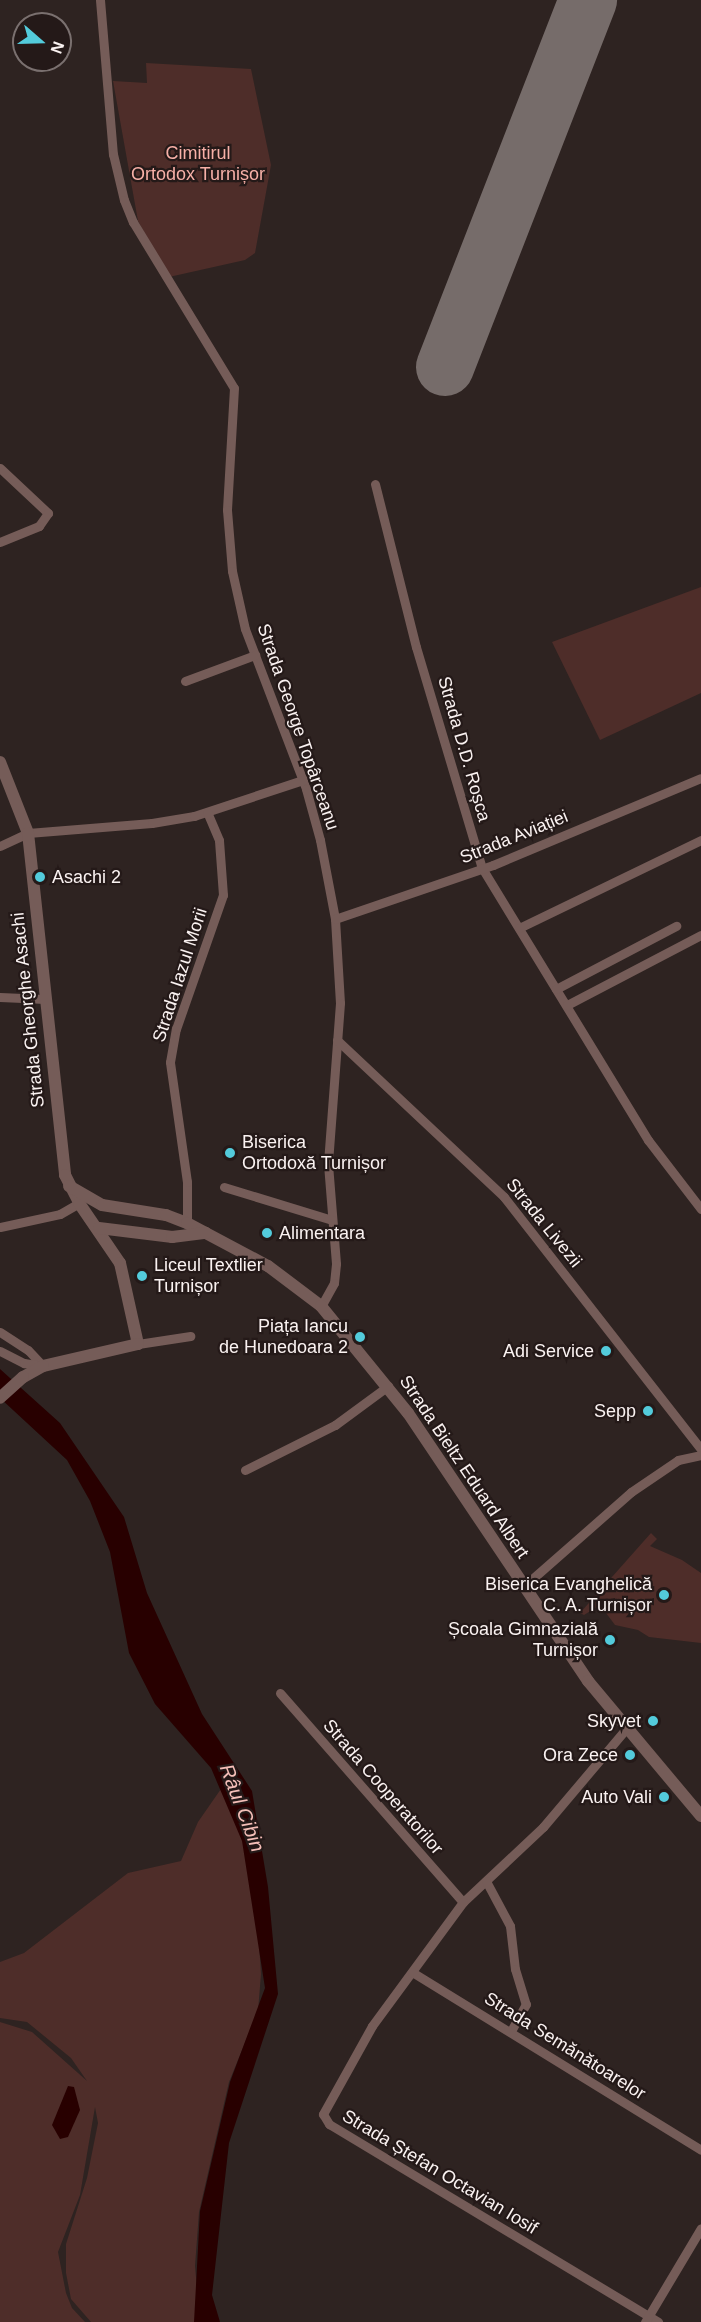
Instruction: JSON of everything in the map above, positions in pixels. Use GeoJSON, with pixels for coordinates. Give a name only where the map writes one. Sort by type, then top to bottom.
{"type":"FeatureCollection","features":[{"type":"Feature","properties":{"kind":"street","name":"Strada George Topârceanu"},"geometry":{"type":"LineString","coordinates":[[99,0],[113,154],[124,200],[133,222],[234,388],[227,470],[229,540],[238,599],[255,655],[303,780],[320,840],[335,919],[340,1003],[328,1164],[336,1276],[321,1306]]}},
{"type":"Feature","properties":{"kind":"street"},"geometry":{"type":"LineString","coordinates":[[0,468],[48,513],[39,526],[0,542]]}},
{"type":"Feature","properties":{"kind":"street","name":"Strada D.D. Roșca"},"geometry":{"type":"LineString","coordinates":[[375,484],[416,647],[482,868],[648,1140],[701,1209]]}},
{"type":"Feature","properties":{"kind":"street"},"geometry":{"type":"LineString","coordinates":[[185,681],[255,655]]}},
{"type":"Feature","properties":{"kind":"street","name":"Strada Gheorghe Asachi"},"geometry":{"type":"LineString","coordinates":[[0,762],[28,833],[63,1162],[69,1186],[99,1228],[120,1263]]}},
{"type":"Feature","properties":{"kind":"street","name":"Strada Aviației"},"geometry":{"type":"LineString","coordinates":[[335,919],[482,868],[701,778]]}},
{"type":"Feature","properties":{"kind":"street"},"geometry":{"type":"LineString","coordinates":[[0,846],[28,833],[152,823],[207,812],[303,780]]}},
{"type":"Feature","properties":{"kind":"street","name":"Strada Iazul Morii"},"geometry":{"type":"LineString","coordinates":[[187,1223],[187,1182],[170,1062],[176,1029],[223,896],[219,840],[207,812]]}},
{"type":"Feature","properties":{"kind":"street"},"geometry":{"type":"LineString","coordinates":[[519,928],[701,840]]}},
{"type":"Feature","properties":{"kind":"street"},"geometry":{"type":"LineString","coordinates":[[556,988],[676,926]]}},
{"type":"Feature","properties":{"kind":"street"},"geometry":{"type":"LineString","coordinates":[[567,1005],[701,934]]}},
{"type":"Feature","properties":{"kind":"street"},"geometry":{"type":"LineString","coordinates":[[0,997],[45,999]]}},
{"type":"Feature","properties":{"kind":"street","name":"Strada Livezii"},"geometry":{"type":"LineString","coordinates":[[338,1040],[504,1197],[701,1449]]}},
{"type":"Feature","properties":{"kind":"street","name":"Strada Bieltz Eduard Albert"},"geometry":{"type":"LineString","coordinates":[[69,1186],[102,1205],[166,1215],[187,1223],[268,1266],[321,1306],[388,1386],[523,1587],[626,1730],[701,1816]]}},
{"type":"Feature","properties":{"kind":"street"},"geometry":{"type":"LineString","coordinates":[[224,1187],[332,1220]]}},
{"type":"Feature","properties":{"kind":"street"},"geometry":{"type":"LineString","coordinates":[[0,1227],[60,1214],[79,1203]]}},
{"type":"Feature","properties":{"kind":"street"},"geometry":{"type":"LineString","coordinates":[[99,1228],[172,1237],[207,1233]]}},
{"type":"Feature","properties":{"kind":"street"},"geometry":{"type":"LineString","coordinates":[[131,1233],[122,1246],[120,1263],[138,1344]]}},
{"type":"Feature","properties":{"kind":"street"},"geometry":{"type":"LineString","coordinates":[[0,1332],[43,1366]]}},
{"type":"Feature","properties":{"kind":"street"},"geometry":{"type":"LineString","coordinates":[[0,1398],[23,1377],[43,1366],[138,1344],[190,1336]]}},
{"type":"Feature","properties":{"kind":"street"},"geometry":{"type":"LineString","coordinates":[[0,1351],[24,1363],[43,1366]]}},
{"type":"Feature","properties":{"kind":"street"},"geometry":{"type":"LineString","coordinates":[[245,1470],[335,1425],[388,1386]]}},
{"type":"Feature","properties":{"kind":"street"},"geometry":{"type":"LineString","coordinates":[[523,1587],[632,1492],[678,1460],[701,1455]]}},
{"type":"Feature","properties":{"kind":"street","name":"Strada Cooperatorilor"},"geometry":{"type":"LineString","coordinates":[[280,1693],[463,1902]]}},
{"type":"Feature","properties":{"kind":"street","name":"Strada Ștefan Octavian Iosif"},"geometry":{"type":"LineString","coordinates":[[626,1730],[543,1827],[463,1902],[354,2054],[323,2114],[324,2120],[647,2319],[658,2322]]}},
{"type":"Feature","properties":{"kind":"street"},"geometry":{"type":"LineString","coordinates":[[486,1881],[510,1926],[515,1969],[526,2004],[511,2031]]}},
{"type":"Feature","properties":{"kind":"street","name":"Strada Semănătoarelor"},"geometry":{"type":"LineString","coordinates":[[412,1972],[701,2150]]}},
{"type":"Feature","properties":{"kind":"street"},"geometry":{"type":"LineString","coordinates":[[647,2319],[701,2228]]}},
{"type":"Feature","properties":{"kind":"green space","name":"Cimitirul Ortodox Turnișor"},"geometry":{"type":"Polygon","coordinates":[[[146,63],[251,69],[271,165],[255,253],[245,260],[169,277],[138,221],[113,81],[147,83],[146,63]]]}},
{"type":"Feature","properties":{"kind":"green space"},"geometry":{"type":"Polygon","coordinates":[[[701,587],[701,693],[600,740],[552,642],[701,587]]]}},
{"type":"Feature","properties":{"kind":"green space"},"geometry":{"type":"Polygon","coordinates":[[[651,1533],[657,1539],[650,1546],[682,1560],[701,1573],[701,1643],[649,1637],[638,1630],[615,1625],[600,1605],[584,1615],[580,1613],[651,1533]]]}},
{"type":"Feature","properties":{"kind":"green space"},"geometry":{"type":"Polygon","coordinates":[[[223,1786],[253,1851],[261,1974],[258,2011],[229,2082],[199,2212],[195,2266],[200,2322],[91,2322],[71,2299],[66,2273],[66,2244],[87,2178],[98,2123],[95,2107],[80,2195],[58,2252],[66,2293],[72,2308],[85,2322],[0,2322],[0,2022],[32,2032],[87,2081],[71,2058],[27,2022],[0,2018],[0,1962],[24,1953],[128,1873],[181,1861],[198,1822],[223,1786]]]}},
{"type":"Feature","properties":{"kind":"water","name":"Râul Cibin"},"geometry":{"type":"Polygon","coordinates":[[[0,1369],[60,1423],[124,1517],[147,1593],[202,1714],[252,1791],[268,1887],[278,1994],[229,2143],[212,2295],[220,2322],[194,2322],[200,2211],[230,2082],[265,1988],[242,1841],[211,1768],[155,1704],[129,1653],[110,1552],[90,1501],[67,1460],[0,1398],[0,1369]]]}},
{"type":"Feature","properties":{"kind":"water"},"geometry":{"type":"Polygon","coordinates":[[[68,2086],[74,2087],[80,2110],[68,2137],[60,2139],[52,2125],[68,2086]]]}},
{"type":"Feature","properties":{"kind":"runway"},"geometry":{"type":"LineString","coordinates":[[445,367],[588,0]]}},
{"type":"Feature","properties":{"kind":"place","name":"Asachi 2"},"geometry":{"type":"Point","coordinates":[40,877]}},
{"type":"Feature","properties":{"kind":"place","name":"Biserica Ortodoxă Turnișor"},"geometry":{"type":"Point","coordinates":[230,1153]}},
{"type":"Feature","properties":{"kind":"place","name":"Alimentara"},"geometry":{"type":"Point","coordinates":[267,1233]}},
{"type":"Feature","properties":{"kind":"place","name":"Liceul Textlier Turnișor"},"geometry":{"type":"Point","coordinates":[142,1276]}},
{"type":"Feature","properties":{"kind":"place","name":"Piața Iancu de Hunedoara 2"},"geometry":{"type":"Point","coordinates":[360,1337]}},
{"type":"Feature","properties":{"kind":"place","name":"Adi Service"},"geometry":{"type":"Point","coordinates":[606,1351]}},
{"type":"Feature","properties":{"kind":"place","name":"Sepp"},"geometry":{"type":"Point","coordinates":[648,1411]}},
{"type":"Feature","properties":{"kind":"place","name":"Biserica Evanghelică C. A. Turnișor"},"geometry":{"type":"Point","coordinates":[664,1595]}},
{"type":"Feature","properties":{"kind":"place","name":"Școala Gimnazială Turnișor"},"geometry":{"type":"Point","coordinates":[610,1640]}},
{"type":"Feature","properties":{"kind":"place","name":"Skyvet"},"geometry":{"type":"Point","coordinates":[653,1721]}},
{"type":"Feature","properties":{"kind":"place","name":"Ora Zece"},"geometry":{"type":"Point","coordinates":[630,1755]}},
{"type":"Feature","properties":{"kind":"place","name":"Auto Vali"},"geometry":{"type":"Point","coordinates":[664,1797]}}]}
